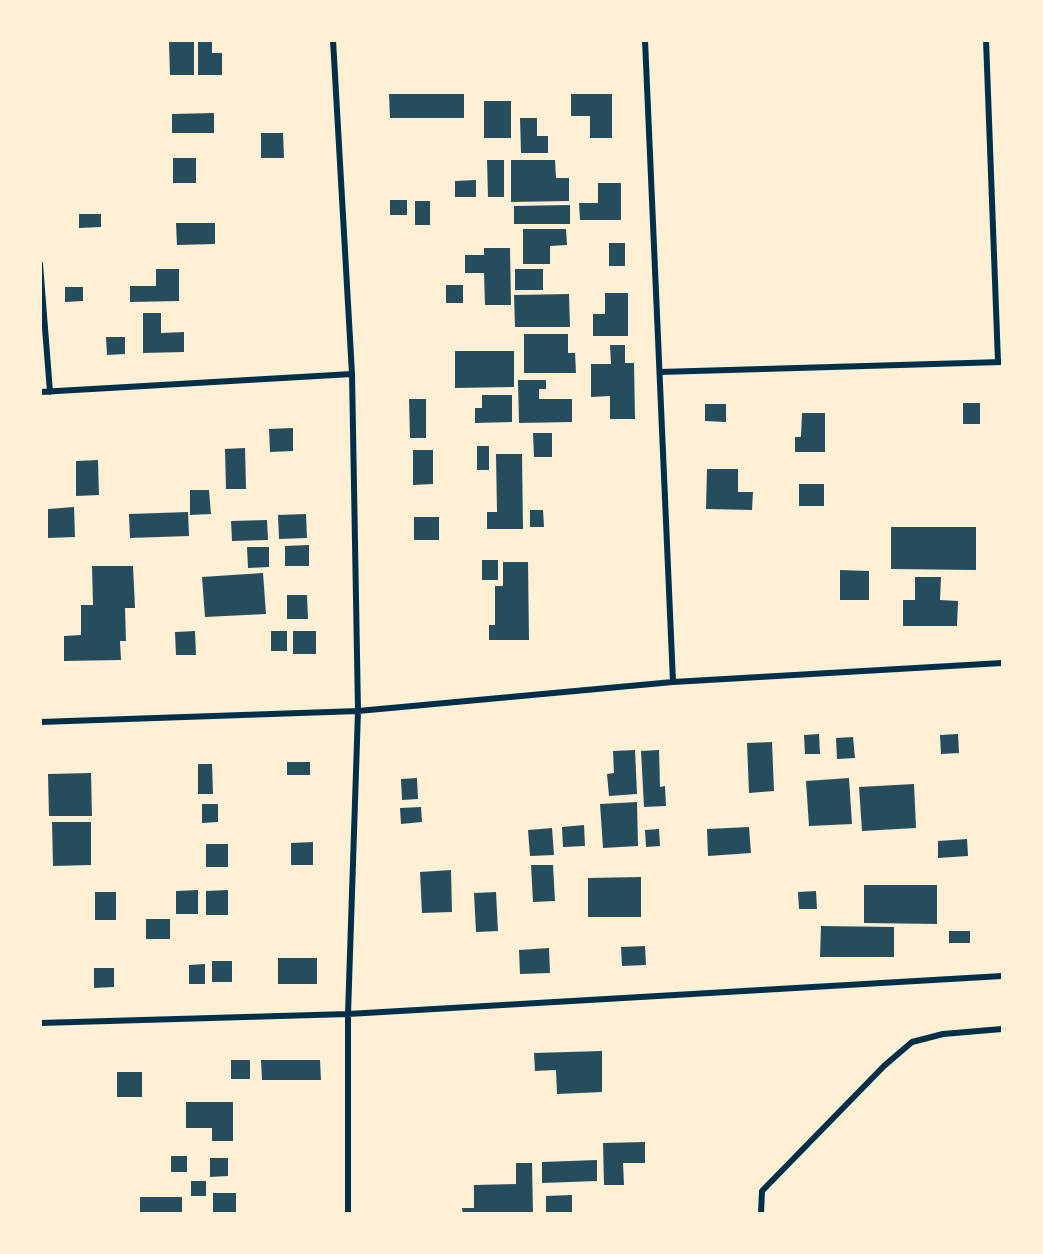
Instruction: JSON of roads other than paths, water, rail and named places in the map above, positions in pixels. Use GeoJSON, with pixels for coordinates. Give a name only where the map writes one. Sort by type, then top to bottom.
{"type":"FeatureCollection","features":[{"type":"Feature","properties":{"kind":"street"},"geometry":{"type":"LineString","coordinates":[[333,40],[352,374],[358,711],[348,1014],[348,1214]]}},
{"type":"Feature","properties":{"kind":"street"},"geometry":{"type":"LineString","coordinates":[[645,40],[673,682]]}},
{"type":"Feature","properties":{"kind":"street"},"geometry":{"type":"LineString","coordinates":[[660,372],[1000,362],[986,40]]}},
{"type":"Feature","properties":{"kind":"street"},"geometry":{"type":"LineString","coordinates":[[40,264],[50,392]]}},
{"type":"Feature","properties":{"kind":"street"},"geometry":{"type":"LineString","coordinates":[[40,392],[352,374]]}},
{"type":"Feature","properties":{"kind":"street"},"geometry":{"type":"LineString","coordinates":[[40,722],[358,711],[673,682],[1002,663]]}},
{"type":"Feature","properties":{"kind":"street"},"geometry":{"type":"LineString","coordinates":[[40,1023],[348,1014],[1002,976]]}},
{"type":"Feature","properties":{"kind":"street"},"geometry":{"type":"LineString","coordinates":[[761,1214],[762,1191],[884,1066],[912,1042],[942,1034],[1002,1029]]}}]}
